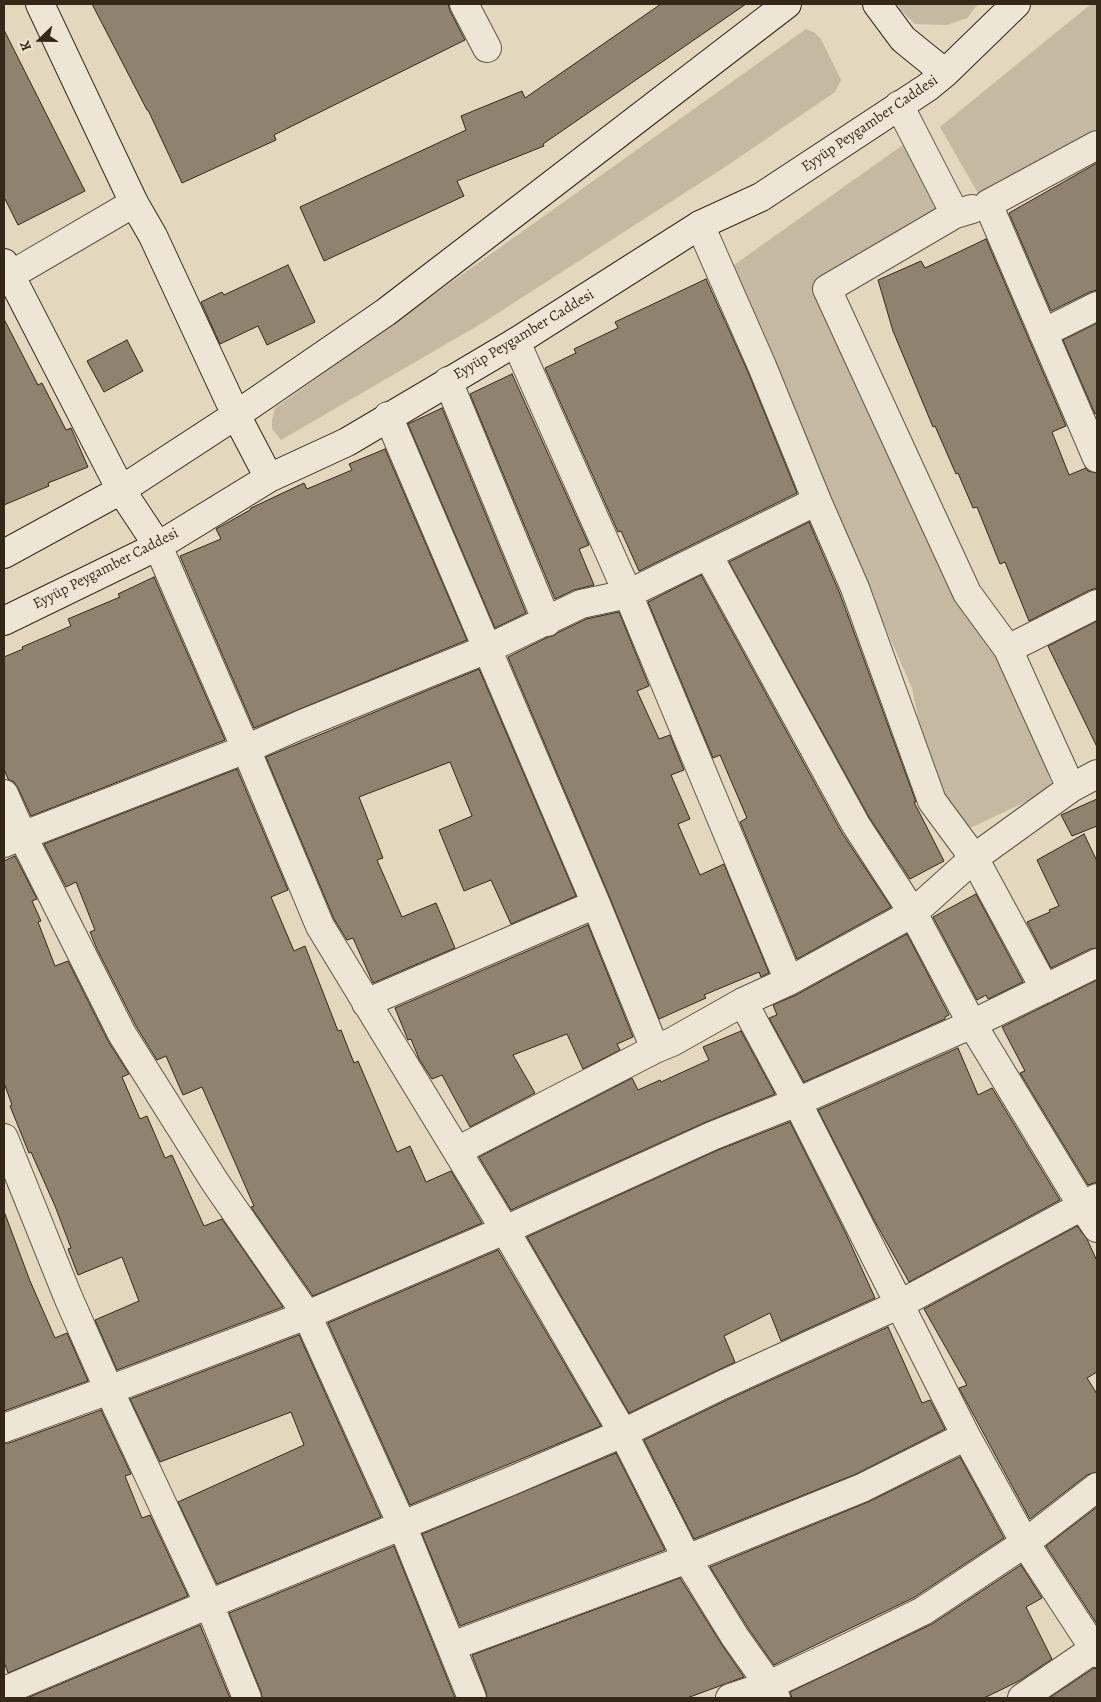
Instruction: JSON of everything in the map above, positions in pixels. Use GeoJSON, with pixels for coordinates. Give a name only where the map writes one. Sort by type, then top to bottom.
{"type":"FeatureCollection","features":[{"type":"Feature","properties":{"kind":"street"},"geometry":{"type":"LineString","coordinates":[[40,4],[134,204],[153,236],[236,415],[269,478]]}},
{"type":"Feature","properties":{"kind":"street"},"geometry":{"type":"LineString","coordinates":[[464,4],[487,48]]}},
{"type":"Feature","properties":{"kind":"street"},"geometry":{"type":"LineString","coordinates":[[4,554],[121,490],[236,415],[386,312],[787,4]]}},
{"type":"Feature","properties":{"kind":"street"},"geometry":{"type":"LineString","coordinates":[[877,4],[903,39],[945,73]]}},
{"type":"Feature","properties":{"kind":"street","name":"Eyyüp Peygamber Caddesi"},"geometry":{"type":"LineString","coordinates":[[4,621],[158,546],[269,478],[347,442],[516,342],[700,225],[761,196],[899,106],[945,73],[1016,4]]}},
{"type":"Feature","properties":{"kind":"street"},"geometry":{"type":"LineString","coordinates":[[899,106],[955,214]]}},
{"type":"Feature","properties":{"kind":"street"},"geometry":{"type":"LineString","coordinates":[[1071,788],[1008,649],[968,593],[827,289],[955,214],[988,204],[1097,145]]}},
{"type":"Feature","properties":{"kind":"street"},"geometry":{"type":"LineString","coordinates":[[134,204],[6,272],[121,490],[158,546],[320,926],[505,1230],[623,1433],[687,1559],[735,1637],[773,1691]]}},
{"type":"Feature","properties":{"kind":"street"},"geometry":{"type":"LineString","coordinates":[[988,204],[1097,458]]}},
{"type":"Feature","properties":{"kind":"street"},"geometry":{"type":"LineString","coordinates":[[700,225],[762,366],[855,588],[932,801],[974,858],[1045,989]]}},
{"type":"Feature","properties":{"kind":"street"},"geometry":{"type":"LineString","coordinates":[[1043,334],[1097,306]]}},
{"type":"Feature","properties":{"kind":"street"},"geometry":{"type":"LineString","coordinates":[[516,342],[628,594],[789,980]]}},
{"type":"Feature","properties":{"kind":"street"},"geometry":{"type":"LineString","coordinates":[[448,381],[547,622]]}},
{"type":"Feature","properties":{"kind":"street"},"geometry":{"type":"LineString","coordinates":[[388,416],[596,904],[655,1049]]}},
{"type":"Feature","properties":{"kind":"street"},"geometry":{"type":"LineString","coordinates":[[13,839],[246,749],[300,724],[487,649],[547,622],[580,604],[628,594],[817,501]]}},
{"type":"Feature","properties":{"kind":"street"},"geometry":{"type":"LineString","coordinates":[[4,1691],[623,1433],[722,1385],[900,1304],[1092,1211],[972,1024],[913,913],[856,825],[708,554]]}},
{"type":"Feature","properties":{"kind":"street"},"geometry":{"type":"LineString","coordinates":[[1008,649],[1097,604]]}},
{"type":"Feature","properties":{"kind":"street"},"geometry":{"type":"LineString","coordinates":[[457,1151],[672,1042],[743,1002],[789,980],[913,913],[974,858],[1071,788],[1097,774]]}},
{"type":"Feature","properties":{"kind":"street"},"geometry":{"type":"LineString","coordinates":[[4,794],[13,839],[122,1034],[215,1182],[307,1315],[402,1525],[472,1698]]}},
{"type":"Feature","properties":{"kind":"street"},"geometry":{"type":"LineString","coordinates":[[366,1003],[596,904]]}},
{"type":"Feature","properties":{"kind":"street"},"geometry":{"type":"LineString","coordinates":[[4,1428],[307,1315],[505,1230],[712,1136],[798,1102],[972,1024],[1097,962]]}},
{"type":"Feature","properties":{"kind":"street"},"geometry":{"type":"LineString","coordinates":[[743,1002],[798,1102],[966,1436],[1024,1543],[1096,1649],[1022,1698]]}},
{"type":"Feature","properties":{"kind":"street"},"geometry":{"type":"LineString","coordinates":[[4,1138],[68,1297],[109,1390],[209,1604],[247,1698]]}},
{"type":"Feature","properties":{"kind":"street"},"geometry":{"type":"LineString","coordinates":[[452,1646],[687,1559],[862,1488],[966,1436]]}},
{"type":"Feature","properties":{"kind":"street"},"geometry":{"type":"LineString","coordinates":[[730,1698],[773,1691],[833,1655],[923,1611],[1024,1543],[1097,1487]]}},
{"type":"Feature","properties":{"kind":"shaded area"},"geometry":{"type":"Polygon","coordinates":[[[898,4],[978,4],[967,18],[947,25],[915,24],[899,9],[898,4]]]}},
{"type":"Feature","properties":{"kind":"shaded area"},"geometry":{"type":"Polygon","coordinates":[[[1091,4],[1097,4],[1097,143],[979,195],[940,127],[1091,4]]]}},
{"type":"Feature","properties":{"kind":"shaded area"},"geometry":{"type":"Polygon","coordinates":[[[806,29],[815,33],[821,39],[841,80],[835,92],[728,165],[484,322],[281,440],[272,429],[275,408],[806,29]]]}},
{"type":"Feature","properties":{"kind":"shaded area"},"geometry":{"type":"Polygon","coordinates":[[[907,142],[939,212],[813,291],[957,599],[1017,682],[1053,789],[966,830],[929,770],[912,688],[727,270],[907,142]]]}},
{"type":"Feature","properties":{"kind":"building"},"geometry":{"type":"Polygon","coordinates":[[[92,4],[448,4],[465,40],[274,135],[276,140],[182,183],[148,110],[92,4]]]}},
{"type":"Feature","properties":{"kind":"building"},"geometry":{"type":"Polygon","coordinates":[[[661,4],[746,4],[543,144],[544,146],[457,181],[464,196],[324,261],[300,207],[466,130],[461,116],[522,91],[525,98],[661,4]]]}},
{"type":"Feature","properties":{"kind":"building"},"geometry":{"type":"Polygon","coordinates":[[[4,30],[85,191],[18,225],[4,197],[4,30]]]}},
{"type":"Feature","properties":{"kind":"building"},"geometry":{"type":"Polygon","coordinates":[[[1097,163],[1097,290],[1051,311],[1009,213],[1097,163]]]}},
{"type":"Feature","properties":{"kind":"building"},"geometry":{"type":"Polygon","coordinates":[[[986,239],[1066,426],[1052,432],[1069,475],[1086,468],[1088,471],[1097,473],[1097,588],[1029,621],[1005,562],[1000,564],[977,507],[973,508],[935,426],[933,427],[893,331],[878,280],[921,261],[925,268],[986,239]]]}},
{"type":"Feature","properties":{"kind":"building"},"geometry":{"type":"Polygon","coordinates":[[[288,265],[315,322],[267,345],[258,326],[220,344],[201,302],[222,292],[224,295],[288,265]]]}},
{"type":"Feature","properties":{"kind":"building"},"geometry":{"type":"Polygon","coordinates":[[[706,279],[748,372],[797,493],[639,571],[621,531],[618,532],[545,368],[576,353],[574,349],[618,328],[615,322],[706,279]]]}},
{"type":"Feature","properties":{"kind":"building"},"geometry":{"type":"Polygon","coordinates":[[[4,319],[38,385],[42,383],[66,430],[71,428],[88,467],[48,483],[49,486],[4,505],[4,319]]]}},
{"type":"Feature","properties":{"kind":"building"},"geometry":{"type":"Polygon","coordinates":[[[1097,323],[1097,413],[1095,414],[1063,340],[1097,323]]]}},
{"type":"Feature","properties":{"kind":"building"},"geometry":{"type":"Polygon","coordinates":[[[127,340],[143,371],[104,392],[87,361],[127,340]]]}},
{"type":"Feature","properties":{"kind":"building"},"geometry":{"type":"Polygon","coordinates":[[[512,374],[589,545],[579,549],[594,585],[574,590],[555,599],[470,394],[512,374]]]}},
{"type":"Feature","properties":{"kind":"building"},"geometry":{"type":"Polygon","coordinates":[[[442,408],[526,613],[495,628],[408,424],[442,408]]]}},
{"type":"Feature","properties":{"kind":"building"},"geometry":{"type":"Polygon","coordinates":[[[385,449],[467,640],[254,728],[180,556],[221,539],[216,529],[251,508],[304,483],[307,489],[352,470],[349,464],[385,449]]]}},
{"type":"Feature","properties":{"kind":"building"},"geometry":{"type":"Polygon","coordinates":[[[809,522],[840,594],[916,802],[914,802],[944,861],[910,879],[869,817],[729,562],[809,522]]]}},
{"type":"Feature","properties":{"kind":"building"},"geometry":{"type":"Polygon","coordinates":[[[701,575],[842,833],[891,907],[797,959],[740,822],[747,818],[720,755],[713,758],[648,602],[701,575]]]}},
{"type":"Feature","properties":{"kind":"building"},"geometry":{"type":"Polygon","coordinates":[[[154,577],[225,740],[31,816],[18,788],[14,782],[8,779],[4,769],[4,657],[23,649],[22,647],[71,626],[68,619],[120,597],[118,594],[154,577]]]}},
{"type":"Feature","properties":{"kind":"building"},"geometry":{"type":"Polygon","coordinates":[[[619,612],[649,686],[637,691],[659,739],[670,735],[684,770],[671,775],[690,819],[678,824],[700,875],[724,864],[769,973],[761,977],[759,972],[704,995],[706,998],[659,1019],[508,657],[586,619],[619,612]]]}},
{"type":"Feature","properties":{"kind":"building"},"geometry":{"type":"Polygon","coordinates":[[[1097,621],[1097,747],[1048,646],[1097,621]]]}},
{"type":"Feature","properties":{"kind":"building"},"geometry":{"type":"Polygon","coordinates":[[[479,669],[576,896],[511,924],[491,880],[464,891],[439,830],[472,816],[450,762],[359,797],[383,858],[377,860],[402,917],[436,903],[455,948],[373,983],[353,938],[347,940],[334,919],[266,757],[479,669]]]}},
{"type":"Feature","properties":{"kind":"building"},"geometry":{"type":"Polygon","coordinates":[[[237,769],[288,890],[271,897],[294,951],[305,946],[338,1031],[341,1030],[354,1063],[358,1061],[397,1152],[410,1146],[426,1182],[451,1171],[482,1223],[313,1296],[251,1207],[254,1206],[202,1087],[183,1095],[166,1056],[157,1060],[136,1026],[97,949],[90,932],[95,930],[76,882],[66,887],[44,844],[237,769]]]}},
{"type":"Feature","properties":{"kind":"building"},"geometry":{"type":"Polygon","coordinates":[[[1097,799],[1097,826],[1072,836],[1061,815],[1097,799]]]}},
{"type":"Feature","properties":{"kind":"building"},"geometry":{"type":"Polygon","coordinates":[[[1084,834],[1097,861],[1097,948],[1090,949],[1051,968],[1027,922],[1059,906],[1037,860],[1084,834]]]}},
{"type":"Feature","properties":{"kind":"building"},"geometry":{"type":"Polygon","coordinates":[[[15,856],[37,899],[32,901],[41,921],[38,922],[55,966],[68,961],[108,1041],[129,1074],[122,1077],[140,1119],[147,1116],[165,1158],[172,1155],[204,1226],[222,1219],[283,1307],[117,1370],[95,1320],[139,1301],[122,1257],[78,1275],[68,1249],[71,1248],[55,1206],[31,1152],[29,1153],[10,1106],[12,1105],[4,1083],[4,861],[15,856]]]}},
{"type":"Feature","properties":{"kind":"building"},"geometry":{"type":"Polygon","coordinates":[[[976,894],[1023,982],[988,999],[986,995],[977,1000],[933,917],[976,894]]]}},
{"type":"Feature","properties":{"kind":"building"},"geometry":{"type":"Polygon","coordinates":[[[588,925],[633,1037],[617,1044],[620,1050],[583,1069],[567,1034],[513,1055],[535,1093],[470,1127],[442,1075],[432,1079],[419,1059],[411,1039],[408,1040],[395,1008],[588,925]]]}},
{"type":"Feature","properties":{"kind":"building"},"geometry":{"type":"Polygon","coordinates":[[[907,934],[949,1015],[945,1019],[804,1082],[769,1018],[777,1015],[773,1005],[796,995],[907,934]]]}},
{"type":"Feature","properties":{"kind":"building"},"geometry":{"type":"Polygon","coordinates":[[[1097,980],[1097,1182],[1088,1185],[1020,1073],[1025,1071],[1002,1027],[1097,980]]]}},
{"type":"Feature","properties":{"kind":"building"},"geometry":{"type":"Polygon","coordinates":[[[741,1031],[775,1094],[706,1122],[511,1210],[479,1157],[632,1078],[638,1090],[660,1080],[661,1082],[709,1060],[703,1047],[741,1031]]]}},
{"type":"Feature","properties":{"kind":"building"},"geometry":{"type":"Polygon","coordinates":[[[958,1048],[978,1095],[992,1088],[1060,1200],[909,1282],[874,1220],[818,1110],[958,1048]]]}},
{"type":"Feature","properties":{"kind":"building"},"geometry":{"type":"Polygon","coordinates":[[[790,1122],[846,1234],[875,1298],[781,1341],[770,1313],[724,1336],[735,1362],[629,1413],[527,1237],[718,1150],[790,1122]]]}},
{"type":"Feature","properties":{"kind":"building"},"geometry":{"type":"Polygon","coordinates":[[[4,1215],[30,1281],[55,1338],[67,1333],[88,1381],[4,1411],[4,1215]]]}},
{"type":"Feature","properties":{"kind":"building"},"geometry":{"type":"Polygon","coordinates":[[[1077,1226],[1087,1239],[1097,1261],[1097,1372],[1087,1378],[1097,1394],[1097,1472],[1087,1475],[1030,1519],[959,1388],[967,1385],[924,1309],[1077,1226]]]}},
{"type":"Feature","properties":{"kind":"building"},"geometry":{"type":"Polygon","coordinates":[[[498,1250],[601,1426],[410,1505],[328,1323],[498,1250]]]}},
{"type":"Feature","properties":{"kind":"building"},"geometry":{"type":"Polygon","coordinates":[[[888,1327],[922,1403],[930,1400],[945,1429],[856,1474],[694,1539],[644,1440],[888,1327]]]}},
{"type":"Feature","properties":{"kind":"building"},"geometry":{"type":"Polygon","coordinates":[[[299,1335],[381,1517],[217,1584],[178,1502],[304,1445],[291,1412],[160,1462],[130,1399],[299,1335]]]}},
{"type":"Feature","properties":{"kind":"building"},"geometry":{"type":"Polygon","coordinates":[[[101,1410],[131,1474],[125,1476],[142,1518],[150,1515],[188,1596],[8,1673],[4,1662],[4,1443],[9,1443],[101,1410]]]}},
{"type":"Feature","properties":{"kind":"building"},"geometry":{"type":"Polygon","coordinates":[[[616,1453],[665,1550],[460,1626],[422,1534],[616,1453]]]}},
{"type":"Feature","properties":{"kind":"building"},"geometry":{"type":"Polygon","coordinates":[[[960,1457],[1004,1538],[915,1597],[774,1665],[748,1628],[710,1567],[868,1502],[960,1457]]]}},
{"type":"Feature","properties":{"kind":"building"},"geometry":{"type":"Polygon","coordinates":[[[1097,1507],[1097,1624],[1046,1546],[1097,1507]]]}},
{"type":"Feature","properties":{"kind":"building"},"geometry":{"type":"Polygon","coordinates":[[[394,1546],[455,1698],[262,1698],[229,1613],[394,1546]]]}},
{"type":"Feature","properties":{"kind":"building"},"geometry":{"type":"Polygon","coordinates":[[[1021,1565],[1042,1598],[1026,1607],[1052,1659],[1019,1681],[984,1698],[792,1698],[790,1692],[932,1624],[1021,1565]]]}},
{"type":"Feature","properties":{"kind":"building"},"geometry":{"type":"Polygon","coordinates":[[[680,1578],[744,1677],[687,1698],[487,1698],[472,1655],[680,1578]]]}},
{"type":"Feature","properties":{"kind":"building"},"geometry":{"type":"Polygon","coordinates":[[[200,1625],[230,1698],[27,1698],[200,1625]]]}},
{"type":"Feature","properties":{"kind":"building"},"geometry":{"type":"Polygon","coordinates":[[[1094,1668],[1097,1669],[1097,1698],[1049,1698],[1094,1668]]]}}]}
